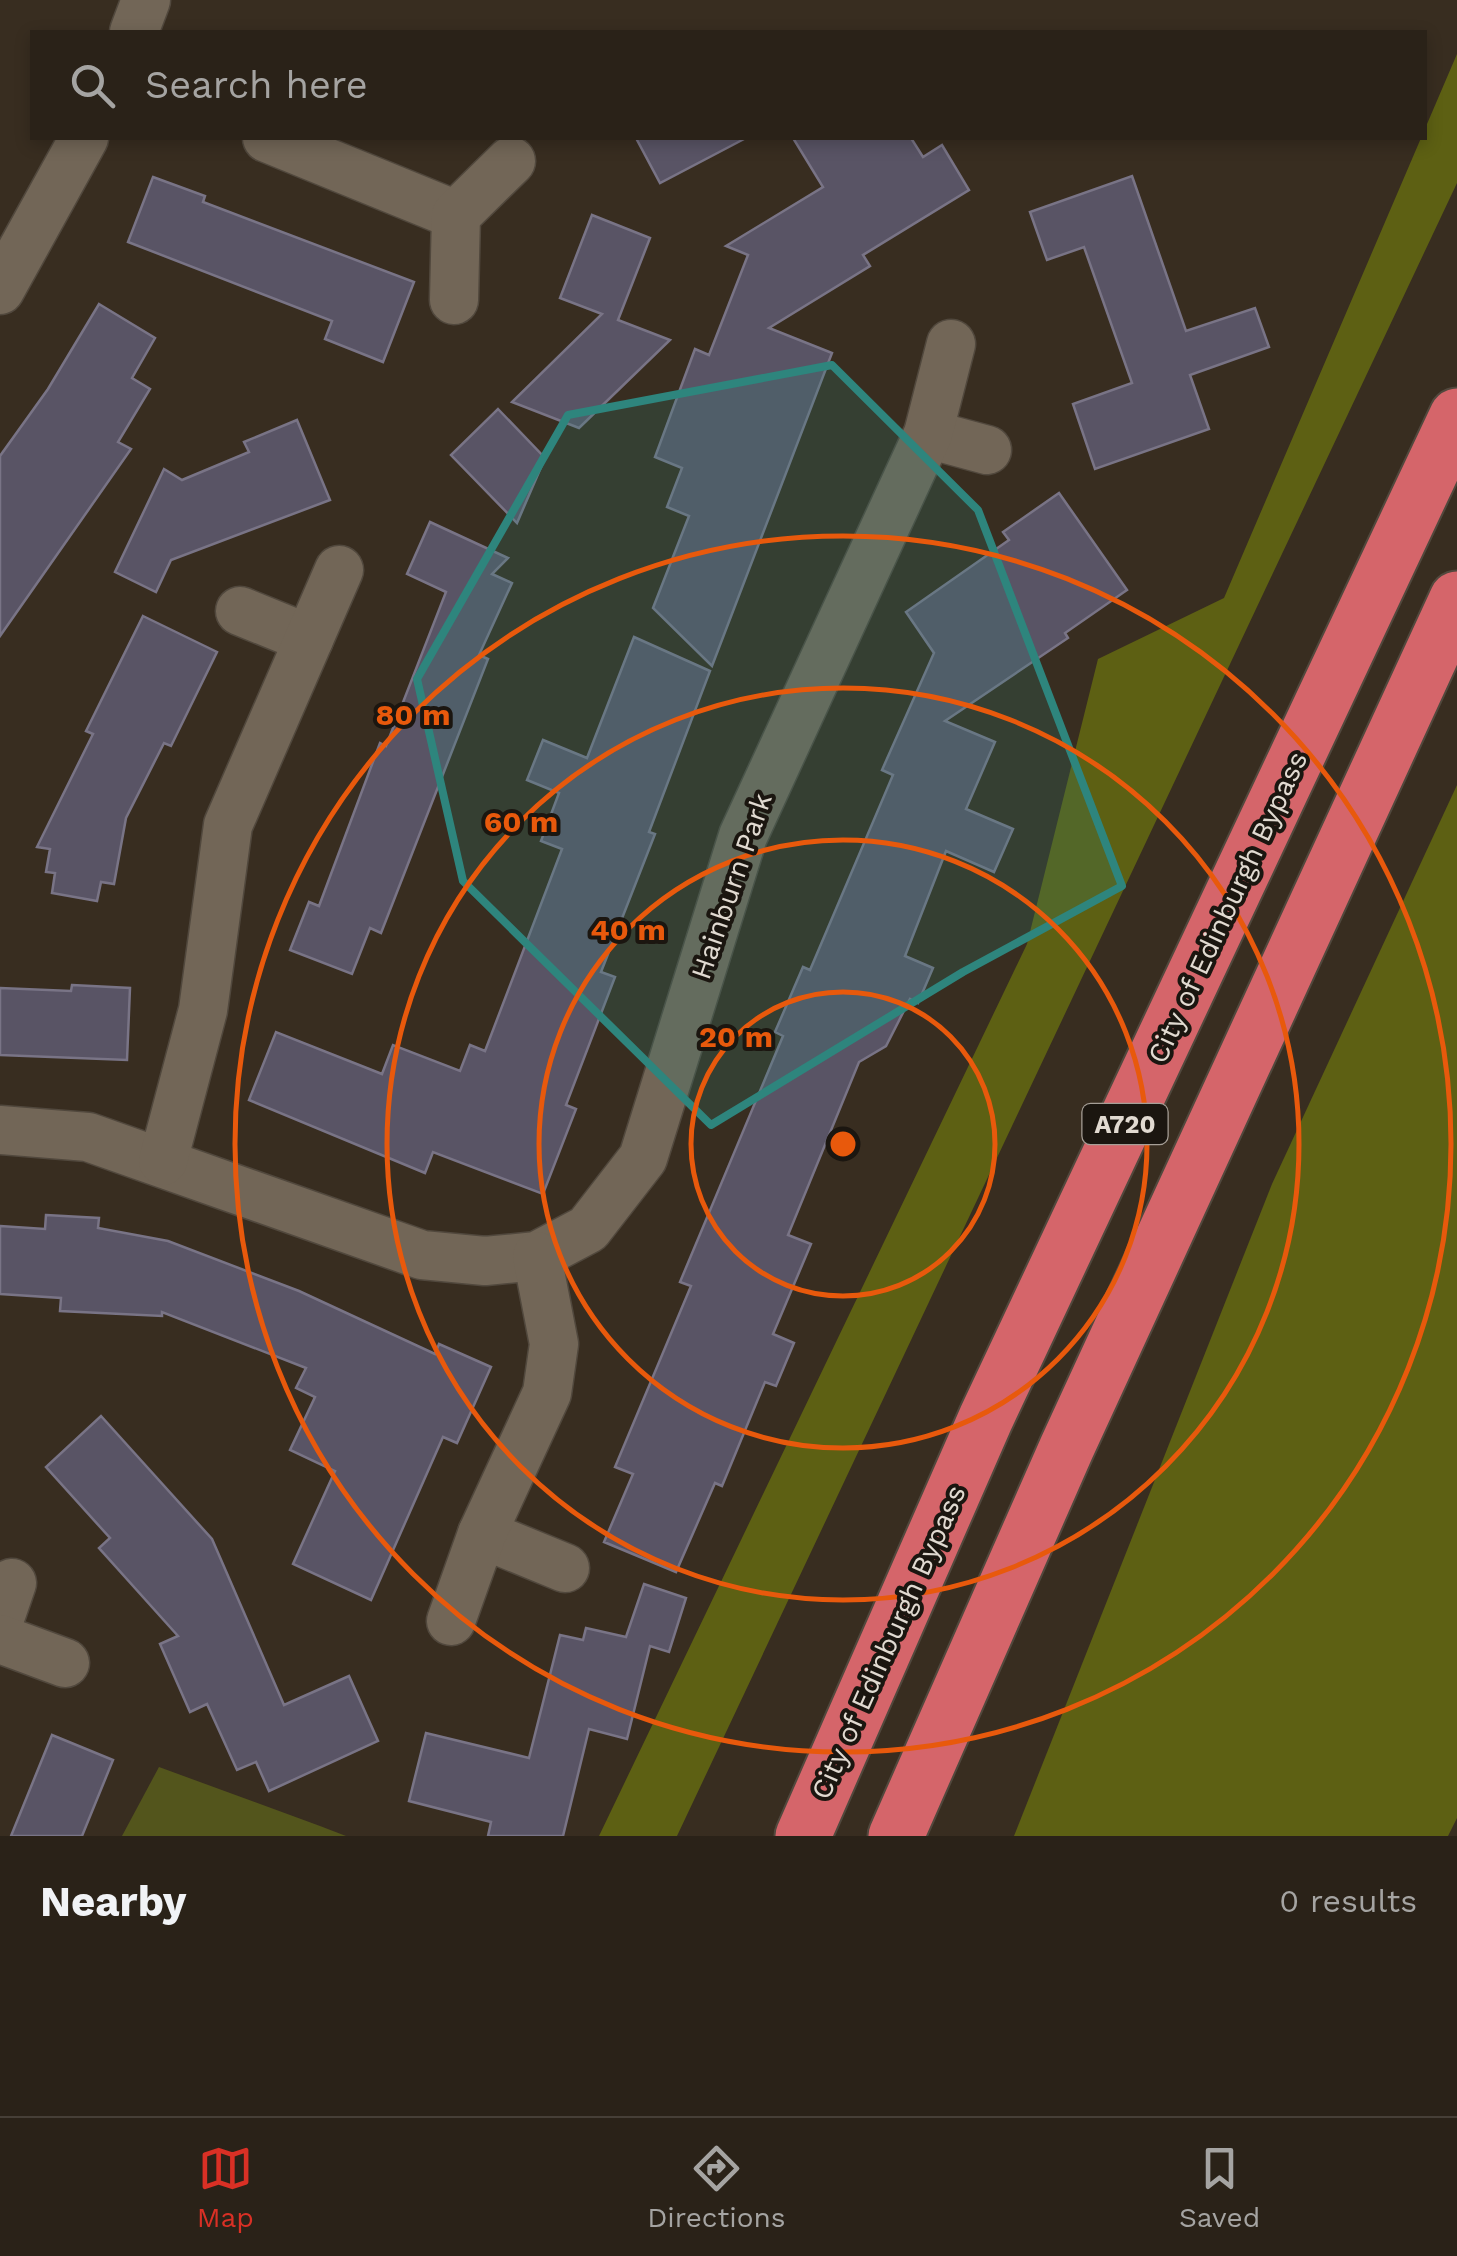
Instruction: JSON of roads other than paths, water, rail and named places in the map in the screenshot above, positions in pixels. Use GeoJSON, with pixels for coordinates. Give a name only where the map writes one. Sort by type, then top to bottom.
{"type":"FeatureCollection","features":[{"type":"Feature","properties":{"kind":"highway","name":"City of Edinburgh Bypass"},"geometry":{"type":"LineString","coordinates":[[802,1836],[986,1418],[1457,416]]}},
{"type":"Feature","properties":{"kind":"highway","name":"A720"},"geometry":{"type":"LineString","coordinates":[[896,1836],[1067,1447],[1457,599]]}},
{"type":"Feature","properties":{"kind":"highway"},"geometry":{"type":"LineString","coordinates":[[773,1836],[986,1418]]}},
{"type":"Feature","properties":{"kind":"highway"},"geometry":{"type":"LineString","coordinates":[[922,1836],[1067,1447]]}},
{"type":"Feature","properties":{"kind":"street"},"geometry":{"type":"LineString","coordinates":[[135,30],[146,0]]}},
{"type":"Feature","properties":{"kind":"street"},"geometry":{"type":"LineString","coordinates":[[0,290],[83,140]]}},
{"type":"Feature","properties":{"kind":"street"},"geometry":{"type":"LineString","coordinates":[[272,140],[456,214]]}},
{"type":"Feature","properties":{"kind":"street"},"geometry":{"type":"LineString","coordinates":[[454,300],[456,214],[510,160]]}},
{"type":"Feature","properties":{"kind":"street","name":"Hainburn Park"},"geometry":{"type":"LineString","coordinates":[[0,1130],[88,1137],[163,1160],[422,1255],[485,1261],[537,1256],[588,1229],[643,1158],[743,836],[928,434],[951,344]]}},
{"type":"Feature","properties":{"kind":"street"},"geometry":{"type":"LineString","coordinates":[[928,434],[987,450]]}},
{"type":"Feature","properties":{"kind":"street"},"geometry":{"type":"LineString","coordinates":[[163,1160],[203,1010],[228,825],[339,570]]}},
{"type":"Feature","properties":{"kind":"street"},"geometry":{"type":"LineString","coordinates":[[240,611],[308,639]]}},
{"type":"Feature","properties":{"kind":"street"},"geometry":{"type":"LineString","coordinates":[[451,1621],[482,1534],[547,1393],[554,1344],[537,1256]]}},
{"type":"Feature","properties":{"kind":"street"},"geometry":{"type":"LineString","coordinates":[[482,1534],[566,1568]]}},
{"type":"Feature","properties":{"kind":"street"},"geometry":{"type":"LineString","coordinates":[[0,1639],[64,1663]]}}]}
